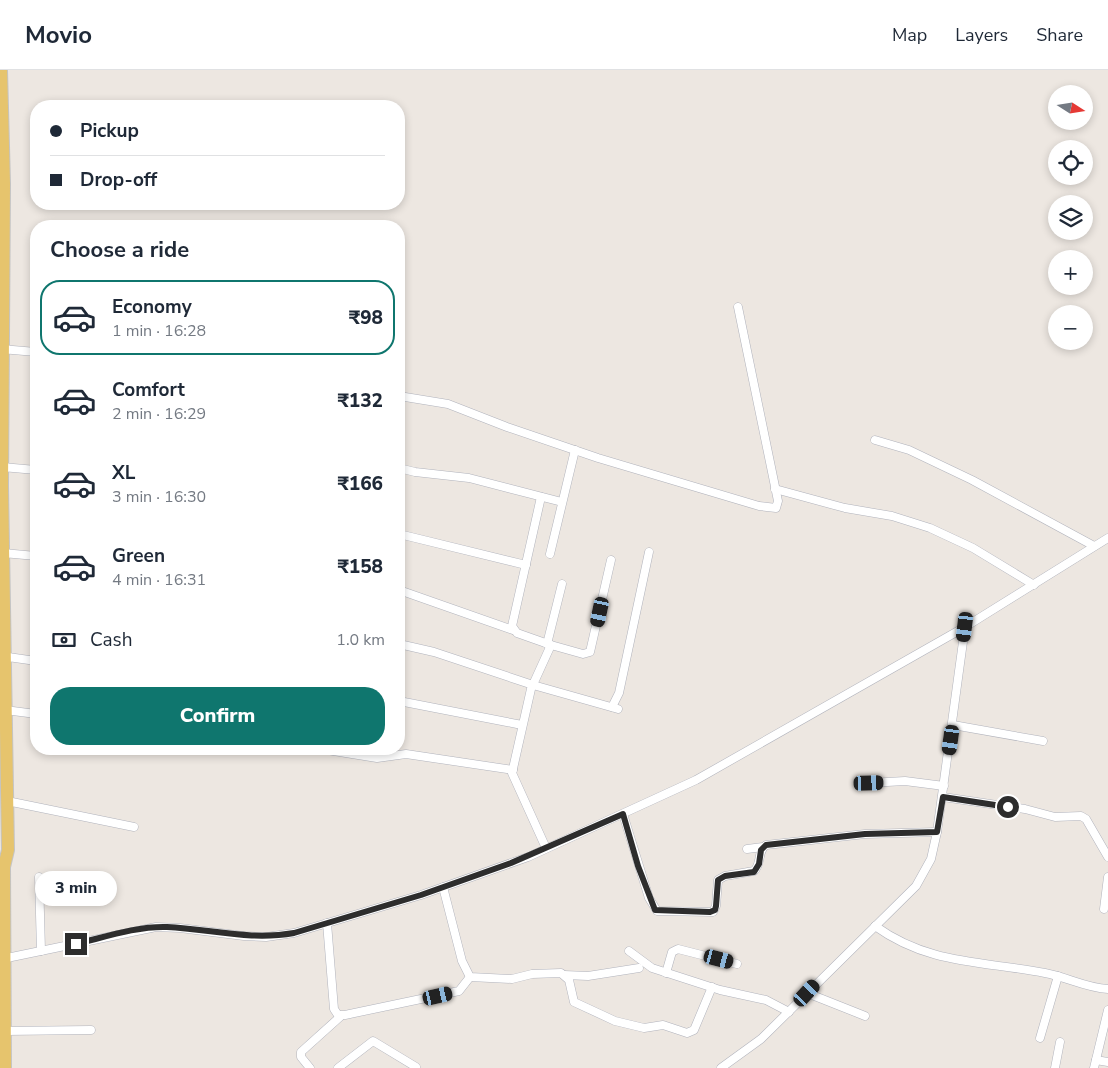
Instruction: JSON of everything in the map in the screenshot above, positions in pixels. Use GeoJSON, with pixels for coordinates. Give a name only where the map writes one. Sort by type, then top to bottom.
{"type":"FeatureCollection","features":[{"type":"Feature","properties":{"kind":"main road"},"geometry":{"type":"LineString","coordinates":[[2,70],[2,656],[6,710],[8,850],[2,862],[4,1031],[2,1049],[4,1068]]}},
{"type":"Feature","properties":{"kind":"street"},"geometry":{"type":"LineString","coordinates":[[405,397],[448,404],[507,427],[575,450],[772,508],[777,505],[775,489],[738,308]]}},
{"type":"Feature","properties":{"kind":"street"},"geometry":{"type":"LineString","coordinates":[[1,349],[30,351]]}},
{"type":"Feature","properties":{"kind":"street"},"geometry":{"type":"LineString","coordinates":[[875,440],[910,450],[972,480],[1094,546]]}},
{"type":"Feature","properties":{"kind":"street"},"geometry":{"type":"LineString","coordinates":[[550,554],[575,450]]}},
{"type":"Feature","properties":{"kind":"street"},"geometry":{"type":"LineString","coordinates":[[2,466],[30,469]]}},
{"type":"Feature","properties":{"kind":"street"},"geometry":{"type":"LineString","coordinates":[[405,470],[468,478],[562,502]]}},
{"type":"Feature","properties":{"kind":"street"},"geometry":{"type":"LineString","coordinates":[[775,489],[845,508],[892,516],[930,528],[973,548],[1034,585]]}},
{"type":"Feature","properties":{"kind":"street"},"geometry":{"type":"LineString","coordinates":[[514,630],[513,621],[541,497]]}},
{"type":"Feature","properties":{"kind":"street"},"geometry":{"type":"LineString","coordinates":[[405,535],[526,565]]}},
{"type":"Feature","properties":{"kind":"street"},"geometry":{"type":"LineString","coordinates":[[2,959],[156,927],[266,937],[294,933],[443,887],[546,848],[696,780],[965,627],[1108,538]]}},
{"type":"Feature","properties":{"kind":"street"},"geometry":{"type":"LineString","coordinates":[[405,645],[434,652],[615,708],[649,552]]}},
{"type":"Feature","properties":{"kind":"street"},"geometry":{"type":"LineString","coordinates":[[3,553],[30,555]]}},
{"type":"Feature","properties":{"kind":"street"},"geometry":{"type":"LineString","coordinates":[[405,592],[514,630],[549,645],[583,654],[590,652],[611,560]]}},
{"type":"Feature","properties":{"kind":"street"},"geometry":{"type":"LineString","coordinates":[[546,848],[514,782],[512,770],[533,684],[549,645],[562,584]]}},
{"type":"Feature","properties":{"kind":"street"},"geometry":{"type":"LineString","coordinates":[[721,1068],[761,1039],[916,886],[925,873],[937,832],[943,797],[965,627]]}},
{"type":"Feature","properties":{"kind":"street"},"geometry":{"type":"LineString","coordinates":[[2,656],[30,660]]}},
{"type":"Feature","properties":{"kind":"street"},"geometry":{"type":"LineString","coordinates":[[405,702],[522,725]]}},
{"type":"Feature","properties":{"kind":"street"},"geometry":{"type":"LineString","coordinates":[[6,710],[30,713]]}},
{"type":"Feature","properties":{"kind":"street"},"geometry":{"type":"LineString","coordinates":[[953,725],[1043,741]]}},
{"type":"Feature","properties":{"kind":"street"},"geometry":{"type":"LineString","coordinates":[[405,754],[512,770]]}},
{"type":"Feature","properties":{"kind":"street"},"geometry":{"type":"LineString","coordinates":[[358,755],[377,758],[399,755]]}},
{"type":"Feature","properties":{"kind":"street"},"geometry":{"type":"LineString","coordinates":[[869,783],[905,781],[944,786]]}},
{"type":"Feature","properties":{"kind":"street"},"geometry":{"type":"LineString","coordinates":[[943,797],[1025,809],[1054,817],[1081,816],[1086,819],[1108,857]]}},
{"type":"Feature","properties":{"kind":"street"},"geometry":{"type":"LineString","coordinates":[[7,801],[134,826]]}},
{"type":"Feature","properties":{"kind":"street"},"geometry":{"type":"LineString","coordinates":[[623,814],[649,898],[657,911],[713,912],[716,906],[718,880],[725,876],[754,872],[759,864],[763,847]]}},
{"type":"Feature","properties":{"kind":"street"},"geometry":{"type":"LineString","coordinates":[[746,848],[865,834],[937,832]]}},
{"type":"Feature","properties":{"kind":"street"},"geometry":{"type":"LineString","coordinates":[[1104,909],[1108,877]]}},
{"type":"Feature","properties":{"kind":"street"},"geometry":{"type":"LineString","coordinates":[[39,878],[41,951]]}},
{"type":"Feature","properties":{"kind":"street"},"geometry":{"type":"LineString","coordinates":[[443,887],[462,961],[470,977]]}},
{"type":"Feature","properties":{"kind":"street"},"geometry":{"type":"LineString","coordinates":[[327,923],[334,1009],[342,1016]]}},
{"type":"Feature","properties":{"kind":"street"},"geometry":{"type":"LineString","coordinates":[[875,926],[898,942],[928,954],[1058,976],[1092,988],[1108,988]]}},
{"type":"Feature","properties":{"kind":"street"},"geometry":{"type":"LineString","coordinates":[[666,973],[672,952],[678,949],[737,964]]}},
{"type":"Feature","properties":{"kind":"street"},"geometry":{"type":"LineString","coordinates":[[629,951],[644,965],[712,987],[766,1000],[789,1012]]}},
{"type":"Feature","properties":{"kind":"street"},"geometry":{"type":"LineString","coordinates":[[470,977],[512,980],[532,974],[556,972],[564,975],[588,976],[639,968]]}},
{"type":"Feature","properties":{"kind":"street"},"geometry":{"type":"LineString","coordinates":[[564,975],[569,980],[574,1002],[582,1007],[607,1018],[639,1027],[663,1026],[687,1033],[694,1030],[712,987]]}},
{"type":"Feature","properties":{"kind":"street"},"geometry":{"type":"LineString","coordinates":[[1040,1038],[1058,976]]}},
{"type":"Feature","properties":{"kind":"street"},"geometry":{"type":"LineString","coordinates":[[310,1068],[301,1058],[301,1052],[342,1016],[459,990],[470,977]]}},
{"type":"Feature","properties":{"kind":"street"},"geometry":{"type":"LineString","coordinates":[[807,993],[865,1016]]}},
{"type":"Feature","properties":{"kind":"street"},"geometry":{"type":"LineString","coordinates":[[1108,1010],[1095,1064],[1108,1062]]}},
{"type":"Feature","properties":{"kind":"street"},"geometry":{"type":"LineString","coordinates":[[4,1031],[91,1030]]}},
{"type":"Feature","properties":{"kind":"street"},"geometry":{"type":"LineString","coordinates":[[338,1068],[373,1041],[416,1067]]}},
{"type":"Feature","properties":{"kind":"street"},"geometry":{"type":"LineString","coordinates":[[1054,1068],[1060,1042]]}},
{"type":"Feature","properties":{"kind":"route"},"geometry":{"type":"LineString","coordinates":[[76,944],[156,927],[266,937],[294,933],[421,895],[528,857],[623,814],[638,866],[655,910],[713,912],[716,906],[718,880],[725,876],[754,872],[759,864],[761,850],[766,845],[865,834],[937,832],[943,797],[1008,807]]}}]}
